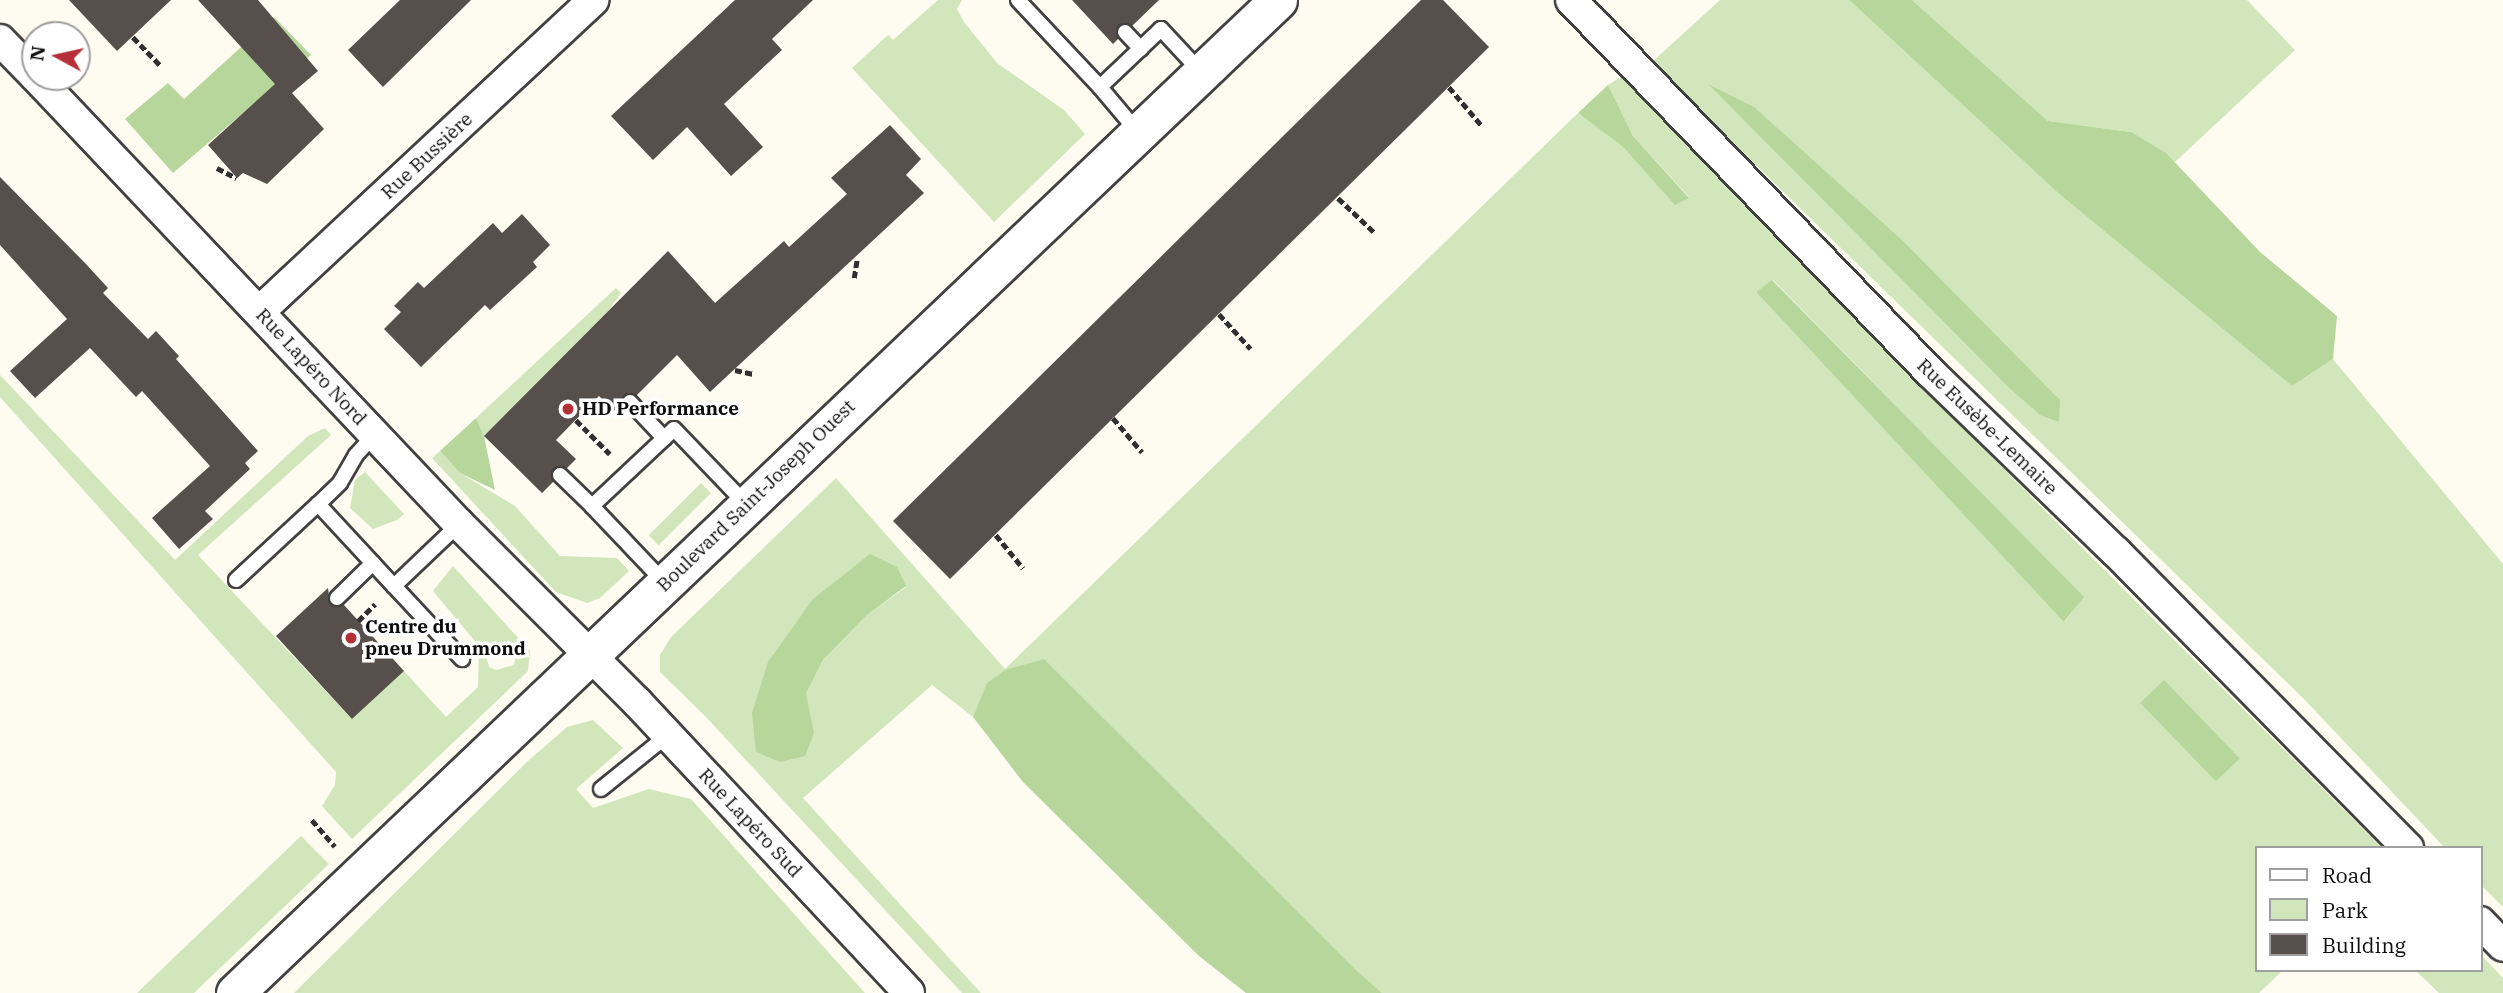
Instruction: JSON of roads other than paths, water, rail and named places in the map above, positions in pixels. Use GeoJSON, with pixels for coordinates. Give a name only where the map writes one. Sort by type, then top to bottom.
{"type":"FeatureCollection","features":[{"type":"Feature","properties":{"kind":"street","name":"Rue Bussière"},"geometry":{"type":"LineString","coordinates":[[260,311],[594,0]]}},
{"type":"Feature","properties":{"kind":"street","name":"Rue Eusèbe-Lemaire"},"geometry":{"type":"LineString","coordinates":[[1571,0],[1931,373],[2116,552],[2406,846]]}},
{"type":"Feature","properties":{"kind":"street","name":"Boulevard Saint-Joseph Ouest"},"geometry":{"type":"LineString","coordinates":[[235,993],[1202,73],[1262,5]]}},
{"type":"Feature","properties":{"kind":"street","name":"Rue Lapéro Nord"},"geometry":{"type":"LineString","coordinates":[[0,40],[21,62]]}},
{"type":"Feature","properties":{"kind":"street","name":"Rue Lapéro Nord"},"geometry":{"type":"LineString","coordinates":[[48,91],[260,311],[459,524],[589,656]]}},
{"type":"Feature","properties":{"kind":"street","name":"Rue Lapéro Sud"},"geometry":{"type":"LineString","coordinates":[[589,656],[668,735],[909,993]]}},
{"type":"Feature","properties":{"kind":"street"},"geometry":{"type":"LineString","coordinates":[[2482,924],[2503,946]]}},
{"type":"Feature","properties":{"kind":"lane"},"geometry":{"type":"LineString","coordinates":[[1018,0],[1139,132]]}},
{"type":"Feature","properties":{"kind":"lane"},"geometry":{"type":"LineString","coordinates":[[1100,87],[1161,29],[1202,73]]}},
{"type":"Feature","properties":{"kind":"lane"},"geometry":{"type":"LineString","coordinates":[[1125,33],[1141,49]]}},
{"type":"Feature","properties":{"kind":"lane"},"geometry":{"type":"LineString","coordinates":[[630,402],[664,438]]}},
{"type":"Feature","properties":{"kind":"lane"},"geometry":{"type":"LineString","coordinates":[[592,506],[674,429],[747,505]]}},
{"type":"Feature","properties":{"kind":"lane"},"geometry":{"type":"LineString","coordinates":[[236,580],[341,483],[356,455],[374,435]]}},
{"type":"Feature","properties":{"kind":"lane"},"geometry":{"type":"LineString","coordinates":[[560,475],[665,583]]}},
{"type":"Feature","properties":{"kind":"lane"},"geometry":{"type":"LineString","coordinates":[[318,504],[462,659]]}},
{"type":"Feature","properties":{"kind":"lane"},"geometry":{"type":"LineString","coordinates":[[394,586],[459,524]]}},
{"type":"Feature","properties":{"kind":"lane"},"geometry":{"type":"LineString","coordinates":[[337,598],[373,563]]}},
{"type":"Feature","properties":{"kind":"lane"},"geometry":{"type":"LineString","coordinates":[[601,789],[668,735]]}},
{"type":"Feature","properties":{"kind":"place","name":"HD Performance"},"geometry":{"type":"Point","coordinates":[568,409]}},
{"type":"Feature","properties":{"kind":"place","name":"Centre du pneu Drummond"},"geometry":{"type":"Point","coordinates":[351,638]}}]}
